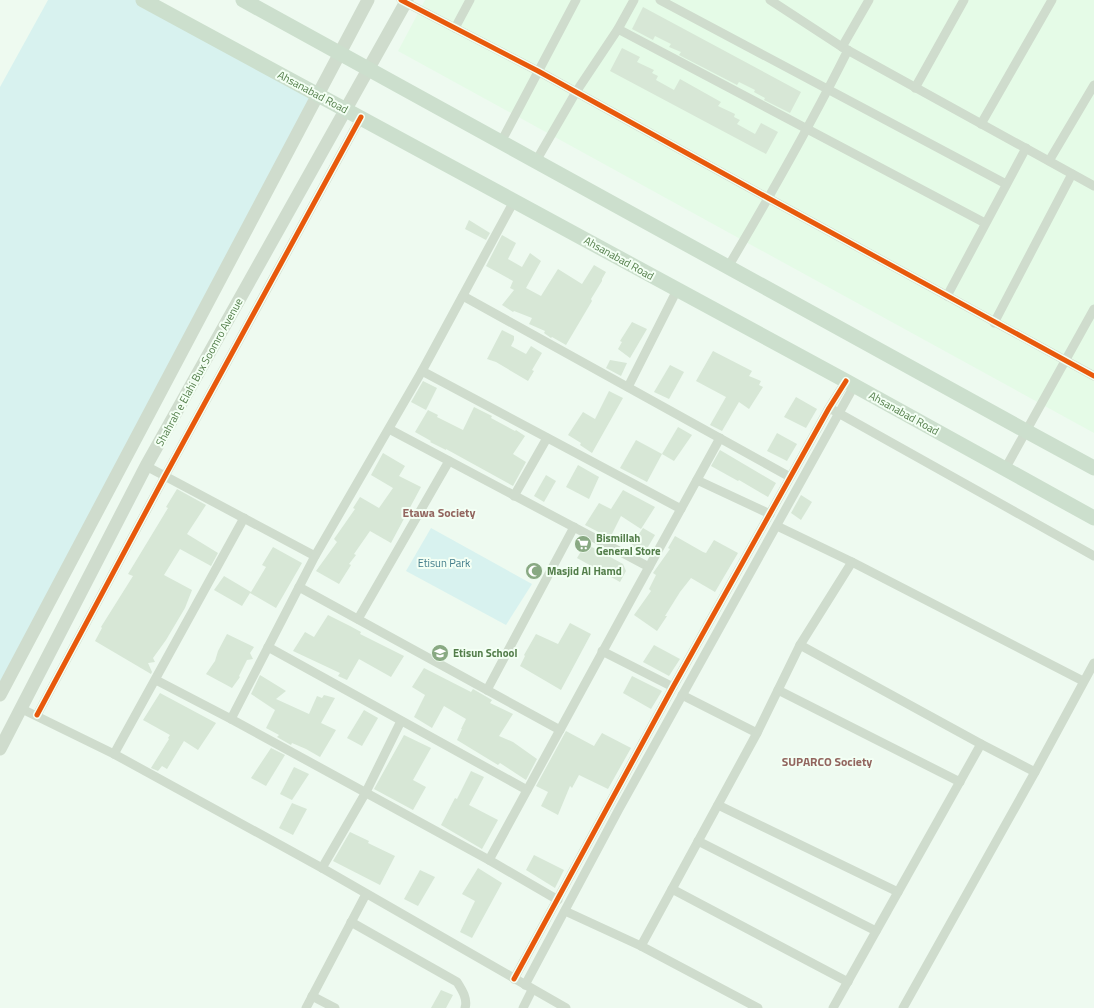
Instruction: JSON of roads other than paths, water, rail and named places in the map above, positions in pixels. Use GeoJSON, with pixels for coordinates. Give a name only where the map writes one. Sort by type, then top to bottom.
{"type":"FeatureCollection","features":[{"type":"Feature","properties":{"kind":"main road","name":"Ahsanabad Road"},"geometry":{"type":"LineString","coordinates":[[143,0],[850,383],[1094,518]]}},
{"type":"Feature","properties":{"kind":"main road"},"geometry":{"type":"LineString","coordinates":[[242,0],[1094,468]]}},
{"type":"Feature","properties":{"kind":"main road"},"geometry":{"type":"LineString","coordinates":[[0,695],[368,0]]}},
{"type":"Feature","properties":{"kind":"main road","name":"Shahrah e Elahi Bux Soomro Avenue"},"geometry":{"type":"LineString","coordinates":[[0,749],[22,709],[146,466],[404,1]]}},
{"type":"Feature","properties":{"kind":"street"},"geometry":{"type":"LineString","coordinates":[[455,28],[470,0]]}},
{"type":"Feature","properties":{"kind":"street"},"geometry":{"type":"LineString","coordinates":[[501,142],[576,0]]}},
{"type":"Feature","properties":{"kind":"street"},"geometry":{"type":"LineString","coordinates":[[536,161],[576,92],[618,29],[634,0]]}},
{"type":"Feature","properties":{"kind":"street"},"geometry":{"type":"LineString","coordinates":[[660,0],[1006,184]]}},
{"type":"Feature","properties":{"kind":"street"},"geometry":{"type":"LineString","coordinates":[[770,0],[845,49],[1094,186]]}},
{"type":"Feature","properties":{"kind":"street"},"geometry":{"type":"LineString","coordinates":[[728,267],[829,89],[845,49],[869,0]]}},
{"type":"Feature","properties":{"kind":"street"},"geometry":{"type":"LineString","coordinates":[[915,88],[964,0]]}},
{"type":"Feature","properties":{"kind":"street"},"geometry":{"type":"LineString","coordinates":[[981,124],[1052,0]]}},
{"type":"Feature","properties":{"kind":"street"},"geometry":{"type":"LineString","coordinates":[[404,1],[538,71],[994,323],[1094,376]]}},
{"type":"Feature","properties":{"kind":"street"},"geometry":{"type":"LineString","coordinates":[[618,29],[985,223]]}},
{"type":"Feature","properties":{"kind":"street"},"geometry":{"type":"LineString","coordinates":[[1049,161],[1094,86]]}},
{"type":"Feature","properties":{"kind":"street"},"geometry":{"type":"LineString","coordinates":[[38,715],[165,476],[361,117]]}},
{"type":"Feature","properties":{"kind":"street"},"geometry":{"type":"LineString","coordinates":[[947,296],[1026,148]]}},
{"type":"Feature","properties":{"kind":"street"},"geometry":{"type":"LineString","coordinates":[[994,323],[1072,174]]}},
{"type":"Feature","properties":{"kind":"street"},"geometry":{"type":"LineString","coordinates":[[231,719],[315,556],[422,371],[514,201]]}},
{"type":"Feature","properties":{"kind":"street"},"geometry":{"type":"LineString","coordinates":[[628,387],[677,290]]}},
{"type":"Feature","properties":{"kind":"street"},"geometry":{"type":"LineString","coordinates":[[463,296],[790,477]]}},
{"type":"Feature","properties":{"kind":"street"},"geometry":{"type":"LineString","coordinates":[[1005,469],[1094,309]]}},
{"type":"Feature","properties":{"kind":"street"},"geometry":{"type":"LineString","coordinates":[[422,371],[681,508]]}},
{"type":"Feature","properties":{"kind":"street"},"geometry":{"type":"LineString","coordinates":[[514,979],[673,687],[790,477],[829,408],[850,383]]}},
{"type":"Feature","properties":{"kind":"street"},"geometry":{"type":"LineString","coordinates":[[523,1008],[529,988],[565,911],[682,695],[839,414],[850,383]]}},
{"type":"Feature","properties":{"kind":"street"},"geometry":{"type":"LineString","coordinates":[[829,408],[1094,556]]}},
{"type":"Feature","properties":{"kind":"street"},"geometry":{"type":"LineString","coordinates":[[389,429],[649,567]]}},
{"type":"Feature","properties":{"kind":"street"},"geometry":{"type":"LineString","coordinates":[[514,496],[547,438]]}},
{"type":"Feature","properties":{"kind":"street"},"geometry":{"type":"LineString","coordinates":[[489,860],[720,438]]}},
{"type":"Feature","properties":{"kind":"street"},"geometry":{"type":"LineString","coordinates":[[358,619],[449,461]]}},
{"type":"Feature","properties":{"kind":"street"},"geometry":{"type":"LineString","coordinates":[[146,466],[315,556]]}},
{"type":"Feature","properties":{"kind":"street"},"geometry":{"type":"LineString","coordinates":[[697,480],[770,514]]}},
{"type":"Feature","properties":{"kind":"street"},"geometry":{"type":"LineString","coordinates":[[114,754],[244,518]]}},
{"type":"Feature","properties":{"kind":"street"},"geometry":{"type":"LineString","coordinates":[[776,526],[852,562],[1084,681]]}},
{"type":"Feature","properties":{"kind":"street"},"geometry":{"type":"LineString","coordinates":[[487,690],[574,527]]}},
{"type":"Feature","properties":{"kind":"street"},"geometry":{"type":"LineString","coordinates":[[641,946],[758,733],[800,645],[852,562]]}},
{"type":"Feature","properties":{"kind":"street"},"geometry":{"type":"LineString","coordinates":[[299,587],[560,730]]}},
{"type":"Feature","properties":{"kind":"street"},"geometry":{"type":"LineString","coordinates":[[800,645],[980,744],[1035,772]]}},
{"type":"Feature","properties":{"kind":"street"},"geometry":{"type":"LineString","coordinates":[[268,647],[527,790]]}},
{"type":"Feature","properties":{"kind":"street"},"geometry":{"type":"LineString","coordinates":[[602,652],[673,687]]}},
{"type":"Feature","properties":{"kind":"street"},"geometry":{"type":"LineString","coordinates":[[903,1008],[1094,663]]}},
{"type":"Feature","properties":{"kind":"street"},"geometry":{"type":"LineString","coordinates":[[156,680],[366,792],[558,900]]}},
{"type":"Feature","properties":{"kind":"street"},"geometry":{"type":"LineString","coordinates":[[778,690],[960,782]]}},
{"type":"Feature","properties":{"kind":"street"},"geometry":{"type":"LineString","coordinates":[[682,695],[758,733]]}},
{"type":"Feature","properties":{"kind":"street"},"geometry":{"type":"LineString","coordinates":[[22,709],[38,715],[114,754],[322,868],[566,1008]]}},
{"type":"Feature","properties":{"kind":"street"},"geometry":{"type":"LineString","coordinates":[[322,868],[366,792],[401,721]]}},
{"type":"Feature","properties":{"kind":"street"},"geometry":{"type":"LineString","coordinates":[[834,1008],[980,744]]}},
{"type":"Feature","properties":{"kind":"street"},"geometry":{"type":"LineString","coordinates":[[718,805],[898,892]]}},
{"type":"Feature","properties":{"kind":"street"},"geometry":{"type":"LineString","coordinates":[[698,841],[876,932]]}},
{"type":"Feature","properties":{"kind":"street"},"geometry":{"type":"LineString","coordinates":[[672,889],[848,982]]}},
{"type":"Feature","properties":{"kind":"street"},"geometry":{"type":"LineString","coordinates":[[306,1008],[366,894]]}},
{"type":"Feature","properties":{"kind":"street"},"geometry":{"type":"LineString","coordinates":[[565,911],[641,946],[758,1008]]}},
{"type":"Feature","properties":{"kind":"street"},"geometry":{"type":"LineString","coordinates":[[351,922],[457,982],[465,998],[466,1004],[464,1008]]}},
{"type":"Feature","properties":{"kind":"street"},"geometry":{"type":"LineString","coordinates":[[312,996],[335,1008]]}},
{"type":"Feature","properties":{"kind":"place","name":"Bismillah General Store"},"geometry":{"type":"Point","coordinates":[583,544]}},
{"type":"Feature","properties":{"kind":"place","name":"Masjid Al Hamd"},"geometry":{"type":"Point","coordinates":[534,571]}},
{"type":"Feature","properties":{"kind":"place","name":"Etisun School"},"geometry":{"type":"Point","coordinates":[440,653]}},
{"type":"Feature","properties":{"kind":"district","name":"Etawa Society"},"geometry":{"type":"Point","coordinates":[439,512]}},
{"type":"Feature","properties":{"kind":"district","name":"SUPARCO Society"},"geometry":{"type":"Point","coordinates":[827,761]}},
{"type":"Feature","properties":{"kind":"park label","name":"Etisun Park"},"geometry":{"type":"Point","coordinates":[444,563]}}]}
